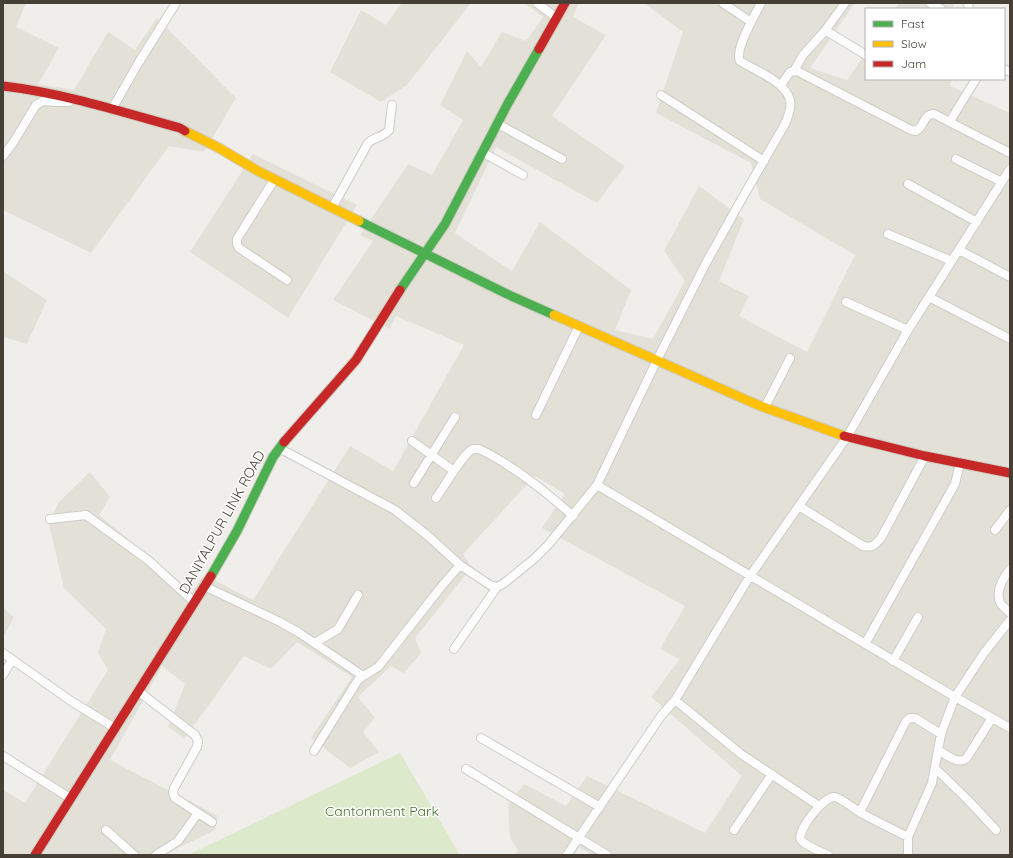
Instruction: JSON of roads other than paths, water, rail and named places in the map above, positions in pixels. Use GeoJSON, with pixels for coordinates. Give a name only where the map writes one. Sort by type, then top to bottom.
{"type":"FeatureCollection","features":[{"type":"Feature","properties":{"kind":"street"},"geometry":{"type":"LineString","coordinates":[[112,109],[176,3]]}},
{"type":"Feature","properties":{"kind":"street"},"geometry":{"type":"LineString","coordinates":[[537,3],[557,18]]}},
{"type":"Feature","properties":{"kind":"street","name":"DANIYALPUR LINK ROAD"},"geometry":{"type":"LineString","coordinates":[[35,855],[237,531],[273,457],[279,448],[356,360],[445,224],[482,152],[565,3]]}},
{"type":"Feature","properties":{"kind":"street"},"geometry":{"type":"LineString","coordinates":[[723,3],[751,22]]}},
{"type":"Feature","properties":{"kind":"street"},"geometry":{"type":"LineString","coordinates":[[454,649],[497,587],[504,584],[534,559],[573,516],[597,484],[706,263],[785,124],[789,114],[790,100],[781,85],[740,61],[738,57],[751,22],[761,3]]}},
{"type":"Feature","properties":{"kind":"street"},"geometry":{"type":"LineString","coordinates":[[781,85],[790,72],[794,71],[803,55],[824,32],[845,3]]}},
{"type":"Feature","properties":{"kind":"street"},"geometry":{"type":"LineString","coordinates":[[930,3],[939,8]]}},
{"type":"Feature","properties":{"kind":"street"},"geometry":{"type":"LineString","coordinates":[[824,32],[828,32],[865,54]]}},
{"type":"Feature","properties":{"kind":"street"},"geometry":{"type":"LineString","coordinates":[[794,71],[803,74],[911,130],[916,131],[921,129],[926,117],[930,114],[940,116],[1010,153]]}},
{"type":"Feature","properties":{"kind":"street"},"geometry":{"type":"LineString","coordinates":[[950,121],[975,80]]}},
{"type":"Feature","properties":{"kind":"street"},"geometry":{"type":"LineString","coordinates":[[3,86],[29,89],[112,109],[180,128],[219,148],[274,180],[507,294],[765,408],[847,437],[925,456],[1010,473]]}},
{"type":"Feature","properties":{"kind":"street"},"geometry":{"type":"LineString","coordinates":[[661,96],[764,161]]}},
{"type":"Feature","properties":{"kind":"street"},"geometry":{"type":"LineString","coordinates":[[3,156],[13,143],[36,104],[43,101],[78,101]]}},
{"type":"Feature","properties":{"kind":"street"},"geometry":{"type":"LineString","coordinates":[[332,208],[368,143],[372,139],[387,133],[389,130],[392,106]]}},
{"type":"Feature","properties":{"kind":"street"},"geometry":{"type":"LineString","coordinates":[[498,124],[562,159]]}},
{"type":"Feature","properties":{"kind":"street"},"geometry":{"type":"LineString","coordinates":[[482,152],[523,175]]}},
{"type":"Feature","properties":{"kind":"street"},"geometry":{"type":"LineString","coordinates":[[956,159],[1002,182]]}},
{"type":"Feature","properties":{"kind":"street"},"geometry":{"type":"LineString","coordinates":[[567,855],[580,838],[661,716],[674,700],[750,576],[847,437],[908,330],[1010,168]]}},
{"type":"Feature","properties":{"kind":"street"},"geometry":{"type":"LineString","coordinates":[[274,180],[237,239],[237,244],[239,248],[287,280]]}},
{"type":"Feature","properties":{"kind":"street"},"geometry":{"type":"LineString","coordinates":[[908,184],[977,222]]}},
{"type":"Feature","properties":{"kind":"street"},"geometry":{"type":"LineString","coordinates":[[888,234],[952,261]]}},
{"type":"Feature","properties":{"kind":"street"},"geometry":{"type":"LineString","coordinates":[[959,250],[1010,277]]}},
{"type":"Feature","properties":{"kind":"street"},"geometry":{"type":"LineString","coordinates":[[929,297],[1010,339]]}},
{"type":"Feature","properties":{"kind":"street"},"geometry":{"type":"LineString","coordinates":[[846,302],[908,330]]}},
{"type":"Feature","properties":{"kind":"street"},"geometry":{"type":"LineString","coordinates":[[536,415],[579,326]]}},
{"type":"Feature","properties":{"kind":"street"},"geometry":{"type":"LineString","coordinates":[[765,408],[790,358]]}},
{"type":"Feature","properties":{"kind":"street"},"geometry":{"type":"LineString","coordinates":[[414,482],[455,417]]}},
{"type":"Feature","properties":{"kind":"street"},"geometry":{"type":"LineString","coordinates":[[412,441],[454,471]]}},
{"type":"Feature","properties":{"kind":"street"},"geometry":{"type":"LineString","coordinates":[[279,448],[395,510],[427,535],[460,565],[490,585],[497,587]]}},
{"type":"Feature","properties":{"kind":"street"},"geometry":{"type":"LineString","coordinates":[[436,498],[467,454],[472,450],[479,449],[507,465],[544,490],[573,516]]}},
{"type":"Feature","properties":{"kind":"street"},"geometry":{"type":"LineString","coordinates":[[799,506],[863,546],[869,547],[875,545],[881,538],[925,456]]}},
{"type":"Feature","properties":{"kind":"street"},"geometry":{"type":"LineString","coordinates":[[865,644],[955,484],[960,463]]}},
{"type":"Feature","properties":{"kind":"street"},"geometry":{"type":"LineString","coordinates":[[597,484],[893,661],[1010,728]]}},
{"type":"Feature","properties":{"kind":"street"},"geometry":{"type":"LineString","coordinates":[[995,530],[1010,510]]}},
{"type":"Feature","properties":{"kind":"street"},"geometry":{"type":"LineString","coordinates":[[50,519],[86,515],[148,560],[194,602]]}},
{"type":"Feature","properties":{"kind":"street"},"geometry":{"type":"LineString","coordinates":[[314,751],[358,680],[379,666],[460,565]]}},
{"type":"Feature","properties":{"kind":"street"},"geometry":{"type":"LineString","coordinates":[[1010,569],[1002,581],[999,599],[1010,613]]}},
{"type":"Feature","properties":{"kind":"street"},"geometry":{"type":"LineString","coordinates":[[204,586],[280,622],[315,643],[363,676]]}},
{"type":"Feature","properties":{"kind":"street"},"geometry":{"type":"LineString","coordinates":[[315,643],[338,629],[358,595]]}},
{"type":"Feature","properties":{"kind":"street"},"geometry":{"type":"LineString","coordinates":[[893,661],[918,617]]}},
{"type":"Feature","properties":{"kind":"street"},"geometry":{"type":"LineString","coordinates":[[908,855],[908,837],[932,783],[936,769],[941,734],[955,697],[984,653],[1010,620]]}},
{"type":"Feature","properties":{"kind":"street"},"geometry":{"type":"LineString","coordinates":[[3,653],[71,701],[115,728]]}},
{"type":"Feature","properties":{"kind":"street"},"geometry":{"type":"LineString","coordinates":[[3,675],[12,660]]}},
{"type":"Feature","properties":{"kind":"street"},"geometry":{"type":"LineString","coordinates":[[138,691],[195,735],[198,741],[198,747],[174,788],[173,793],[176,798],[212,822]]}},
{"type":"Feature","properties":{"kind":"street"},"geometry":{"type":"LineString","coordinates":[[674,700],[741,754],[819,806]]}},
{"type":"Feature","properties":{"kind":"street"},"geometry":{"type":"LineString","coordinates":[[860,812],[906,721],[910,718],[915,718],[941,734]]}},
{"type":"Feature","properties":{"kind":"street"},"geometry":{"type":"LineString","coordinates":[[938,750],[960,762],[966,759],[992,718]]}},
{"type":"Feature","properties":{"kind":"street"},"geometry":{"type":"LineString","coordinates":[[481,738],[600,807]]}},
{"type":"Feature","properties":{"kind":"street"},"geometry":{"type":"LineString","coordinates":[[3,756],[70,798]]}},
{"type":"Feature","properties":{"kind":"street"},"geometry":{"type":"LineString","coordinates":[[466,768],[607,855]]}},
{"type":"Feature","properties":{"kind":"street"},"geometry":{"type":"LineString","coordinates":[[936,769],[996,830]]}},
{"type":"Feature","properties":{"kind":"street"},"geometry":{"type":"LineString","coordinates":[[734,830],[772,774]]}},
{"type":"Feature","properties":{"kind":"street"},"geometry":{"type":"LineString","coordinates":[[828,855],[801,840],[801,836],[805,825],[819,806],[829,798],[834,797],[908,837]]}},
{"type":"Feature","properties":{"kind":"street"},"geometry":{"type":"LineString","coordinates":[[156,855],[178,841],[198,813]]}},
{"type":"Feature","properties":{"kind":"street"},"geometry":{"type":"LineString","coordinates":[[106,830],[134,855]]}},
{"type":"Feature","properties":{"kind":"park label","name":"Cantonment Park"},"geometry":{"type":"Point","coordinates":[382,811]}}]}
